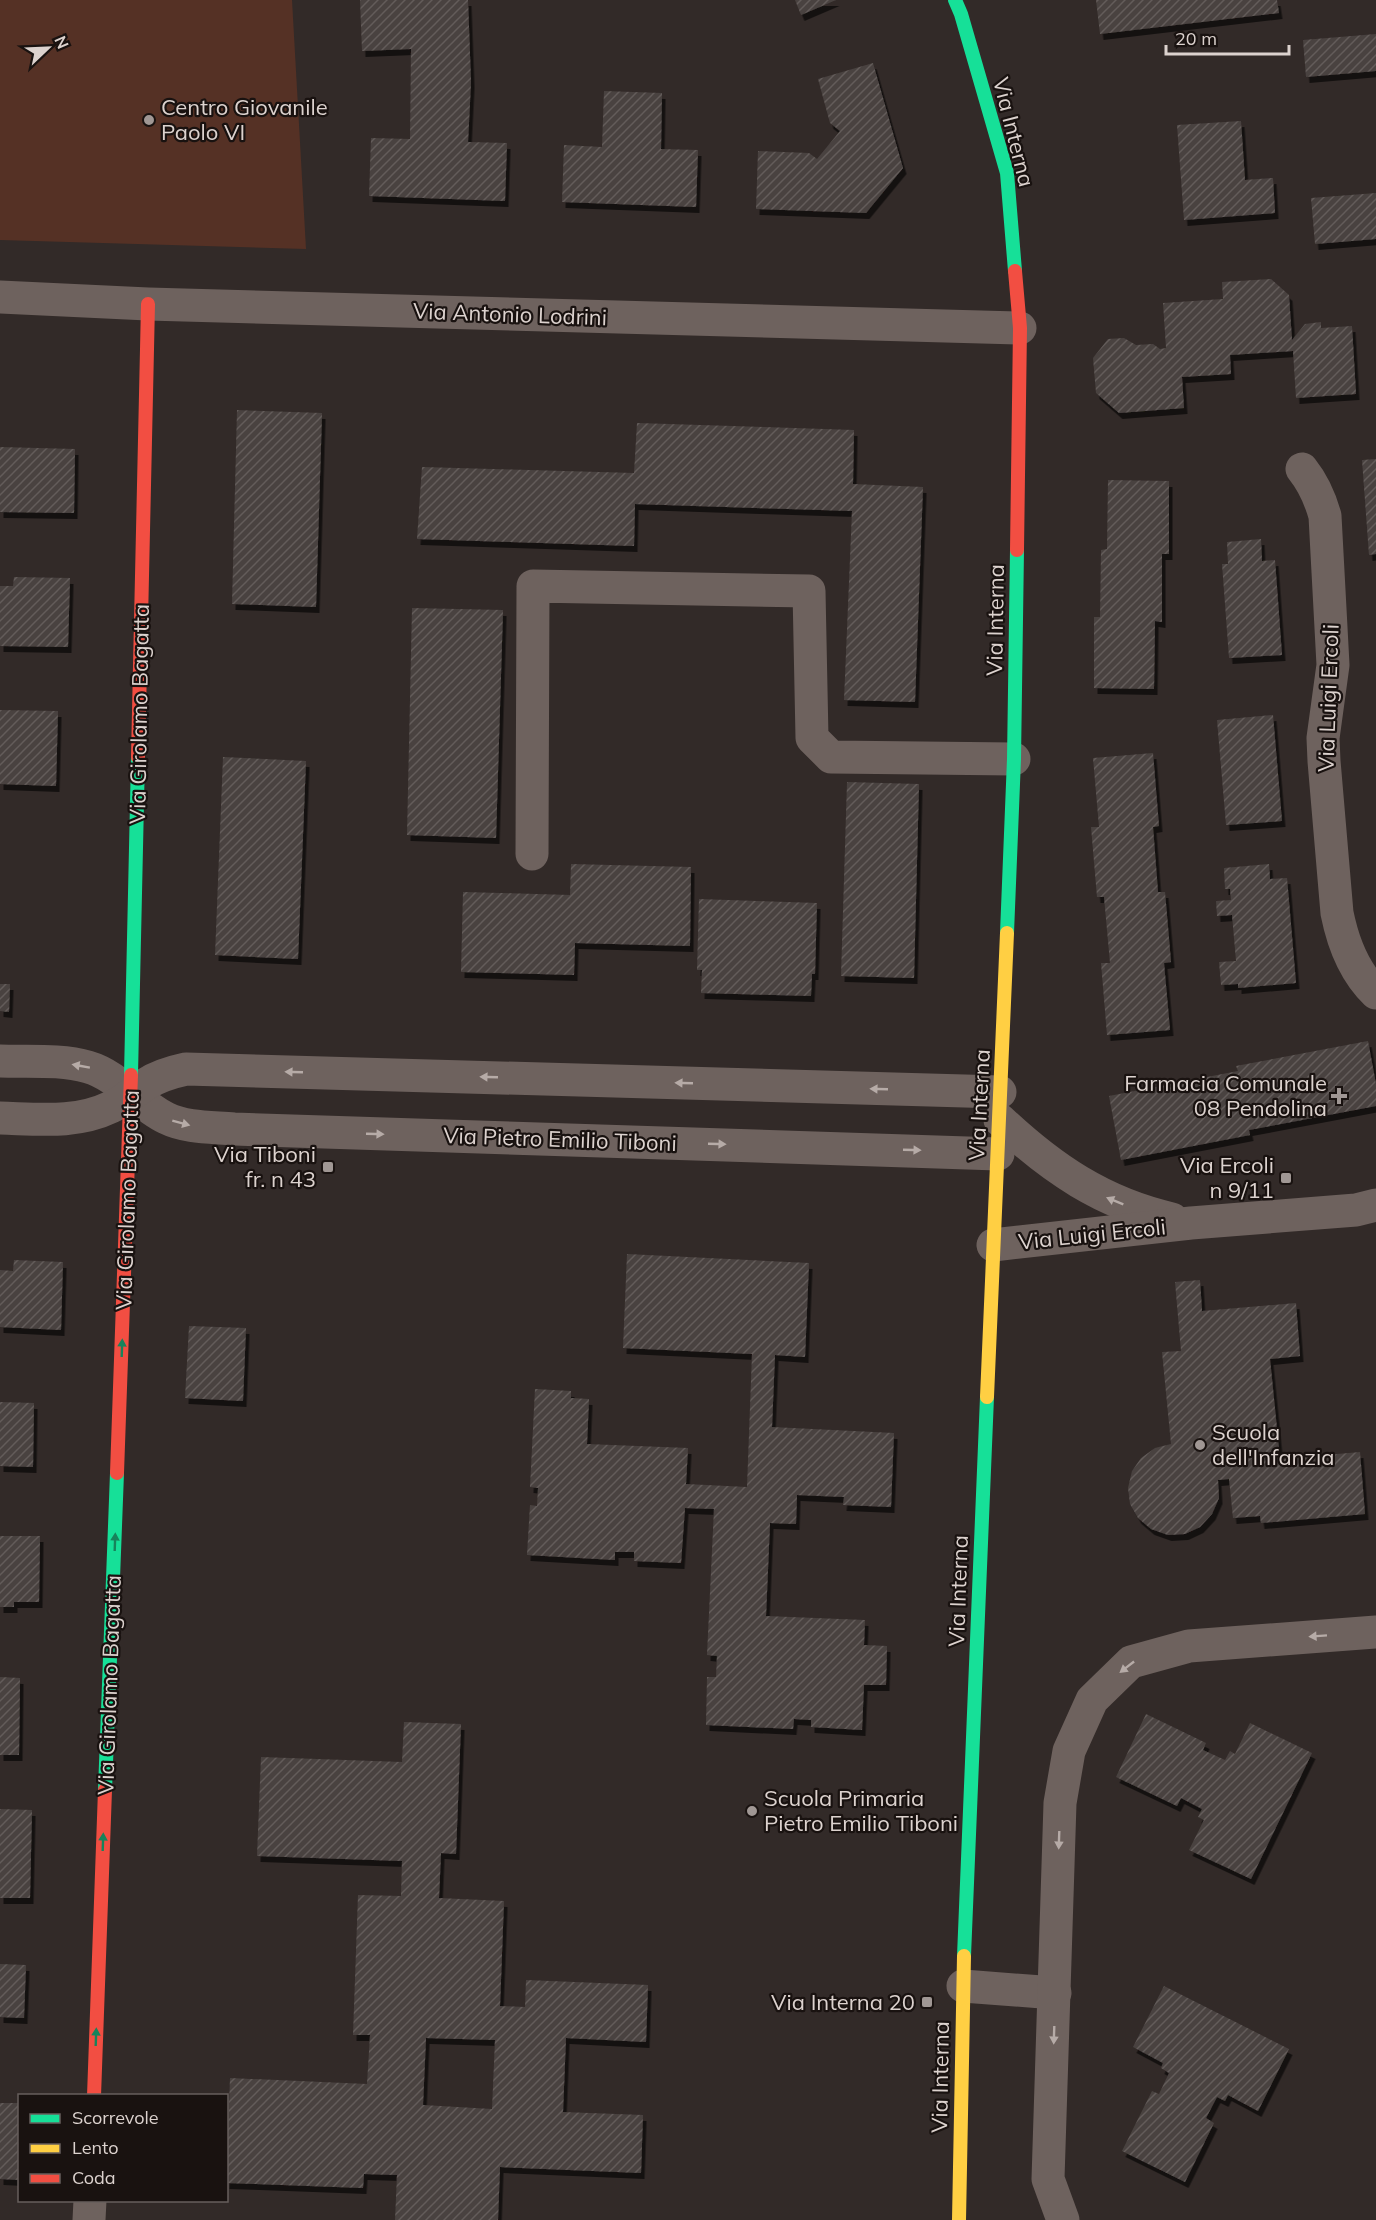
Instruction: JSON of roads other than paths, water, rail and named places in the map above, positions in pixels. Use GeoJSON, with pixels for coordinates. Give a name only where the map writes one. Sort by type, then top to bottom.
{"type":"FeatureCollection","features":[{"type":"Feature","properties":{"kind":"street","name":"Via Interna"},"geometry":{"type":"LineString","coordinates":[[955,0],[1007,173],[1020,328],[1014,759],[963,1986],[958,2220]]}},
{"type":"Feature","properties":{"kind":"street","name":"Via Antonio Lodrini"},"geometry":{"type":"LineString","coordinates":[[0,297],[148,304],[1020,328]]}},
{"type":"Feature","properties":{"kind":"street","name":"Via Girolamo Bagatta"},"geometry":{"type":"LineString","coordinates":[[94,2094],[131,1094],[148,304]]}},
{"type":"Feature","properties":{"kind":"street","name":"Via Luigi Ercoli"},"geometry":{"type":"LineString","coordinates":[[1302,469],[1313,483],[1325,516],[1333,665],[1323,750],[1337,913],[1348,953],[1358,972],[1376,993]]}},
{"type":"Feature","properties":{"kind":"street"},"geometry":{"type":"LineString","coordinates":[[532,854],[532,586],[808,591],[812,738],[831,757],[1014,759]]}},
{"type":"Feature","properties":{"kind":"street","name":"Via Pietro Emilio Tiboni"},"geometry":{"type":"LineString","coordinates":[[0,1061],[62,1063],[88,1067],[112,1077],[131,1094],[164,1117],[181,1124],[234,1129],[998,1154]]}},
{"type":"Feature","properties":{"kind":"street"},"geometry":{"type":"LineString","coordinates":[[0,1118],[69,1120],[92,1115],[113,1106],[149,1082],[186,1069],[1000,1106]]}},
{"type":"Feature","properties":{"kind":"street","name":"Via Luigi Ercoli"},"geometry":{"type":"LineString","coordinates":[[1000,1106],[1032,1150],[1067,1176],[1107,1198],[1148,1214],[1191,1223]]}},
{"type":"Feature","properties":{"kind":"street","name":"Via Luigi Ercoli"},"geometry":{"type":"LineString","coordinates":[[993,1245],[1191,1223],[1356,1210],[1376,1205]]}},
{"type":"Feature","properties":{"kind":"street"},"geometry":{"type":"LineString","coordinates":[[1063,2220],[1048,2180],[1060,1803],[1069,1751],[1092,1700],[1131,1662],[1189,1646],[1376,1632]]}},
{"type":"Feature","properties":{"kind":"street"},"geometry":{"type":"LineString","coordinates":[[963,1986],[1055,1992]]}},
{"type":"Feature","properties":{"kind":"street"},"geometry":{"type":"LineString","coordinates":[[89,2220],[90,2202]]}},
{"type":"Feature","properties":{"kind":"place","name":"Centro Giovanile Paolo VI"},"geometry":{"type":"Point","coordinates":[149,120]}},
{"type":"Feature","properties":{"kind":"place","name":"Farmacia Comunale 08 Pendolina"},"geometry":{"type":"Point","coordinates":[1339,1096]}},
{"type":"Feature","properties":{"kind":"place","name":"Via Tiboni fr. n 43"},"geometry":{"type":"Point","coordinates":[328,1167]}},
{"type":"Feature","properties":{"kind":"place","name":"Via Ercoli n 9/11"},"geometry":{"type":"Point","coordinates":[1286,1178]}},
{"type":"Feature","properties":{"kind":"place","name":"Scuola dell'Infanzia"},"geometry":{"type":"Point","coordinates":[1200,1445]}},
{"type":"Feature","properties":{"kind":"place","name":"Scuola Primaria Pietro Emilio Tiboni"},"geometry":{"type":"Point","coordinates":[752,1811]}},
{"type":"Feature","properties":{"kind":"place","name":"Via Interna 20"},"geometry":{"type":"Point","coordinates":[927,2002]}}]}
